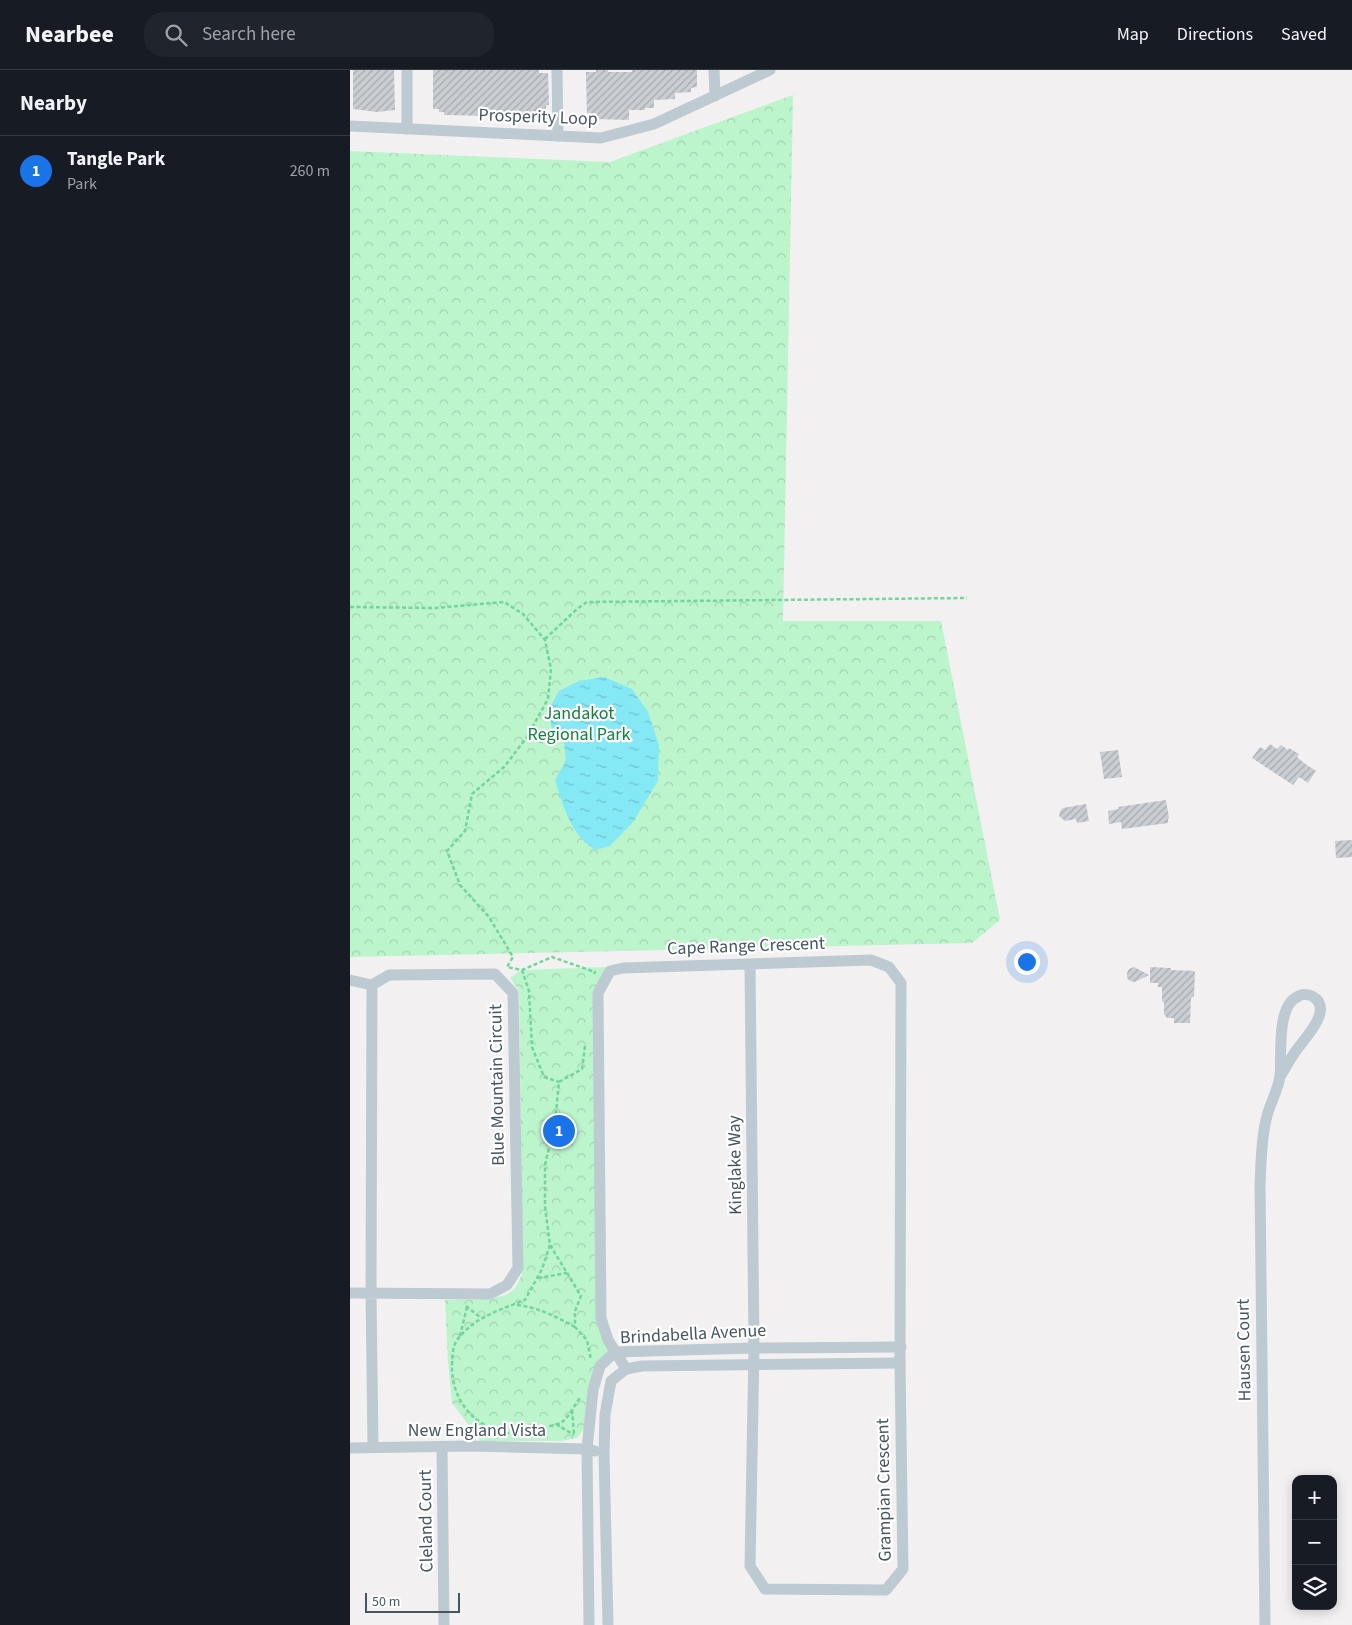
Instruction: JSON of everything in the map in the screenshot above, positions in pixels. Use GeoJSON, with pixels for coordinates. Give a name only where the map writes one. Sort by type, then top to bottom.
{"type":"FeatureCollection","features":[{"type":"Feature","properties":{"kind":"street"},"geometry":{"type":"LineString","coordinates":[[407,70],[407,129]]}},
{"type":"Feature","properties":{"kind":"street"},"geometry":{"type":"LineString","coordinates":[[557,70],[558,136]]}},
{"type":"Feature","properties":{"kind":"street"},"geometry":{"type":"LineString","coordinates":[[714,70],[715,96]]}},
{"type":"Feature","properties":{"kind":"street","name":"Prosperity Loop"},"geometry":{"type":"LineString","coordinates":[[350,126],[601,138],[654,124],[770,70]]}},
{"type":"Feature","properties":{"kind":"street","name":"Cape Range Crescent"},"geometry":{"type":"LineString","coordinates":[[626,1369],[608,1340],[601,1318],[598,993],[610,972],[623,968],[870,960],[889,967],[901,983],[900,1363]]}},
{"type":"Feature","properties":{"kind":"street","name":"Kinglake Way"},"geometry":{"type":"LineString","coordinates":[[750,964],[753,1365]]}},
{"type":"Feature","properties":{"kind":"street","name":"Blue Mountain Circuit"},"geometry":{"type":"LineString","coordinates":[[350,1293],[490,1294],[507,1285],[518,1268],[513,993],[495,974],[389,975],[372,985]]}},
{"type":"Feature","properties":{"kind":"street"},"geometry":{"type":"LineString","coordinates":[[350,980],[372,985],[371,1293],[373,1448]]}},
{"type":"Feature","properties":{"kind":"street","name":"Hausen Court"},"geometry":{"type":"LineString","coordinates":[[1264,1625],[1260,1185],[1262,1150],[1266,1120],[1280,1077],[1297,1049],[1316,1026],[1320,1015],[1320,1005],[1314,998],[1307,995],[1299,995],[1293,999],[1287,1011],[1280,1037],[1280,1077]]}},
{"type":"Feature","properties":{"kind":"street","name":"Brindabella Avenue"},"geometry":{"type":"LineString","coordinates":[[589,1625],[587,1449],[593,1390],[600,1366],[615,1352],[754,1348],[901,1347]]}},
{"type":"Feature","properties":{"kind":"street","name":"Brindabella Avenue"},"geometry":{"type":"LineString","coordinates":[[608,1625],[604,1415],[611,1380],[626,1369],[642,1366],[900,1363]]}},
{"type":"Feature","properties":{"kind":"street","name":"Grampian Crescent"},"geometry":{"type":"LineString","coordinates":[[753,1365],[750,1566],[766,1589],[886,1590],[903,1569],[900,1363]]}},
{"type":"Feature","properties":{"kind":"street","name":"Cleland Court"},"geometry":{"type":"LineString","coordinates":[[442,1447],[444,1625]]}},
{"type":"Feature","properties":{"kind":"street","name":"New England Vista"},"geometry":{"type":"LineString","coordinates":[[350,1448],[587,1449],[604,1453]]}},
{"type":"Feature","properties":{"kind":"path"},"geometry":{"type":"LineString","coordinates":[[545,640],[577,609],[587,602],[967,598]]}},
{"type":"Feature","properties":{"kind":"path"},"geometry":{"type":"LineString","coordinates":[[350,607],[435,608],[504,602],[523,614],[545,640],[552,669],[548,699],[526,738],[504,767],[472,794],[465,831],[447,851],[460,885],[489,918],[513,958],[508,967],[522,970],[552,957],[595,972],[592,978]]}},
{"type":"Feature","properties":{"kind":"path"},"geometry":{"type":"LineString","coordinates":[[526,738],[551,743],[559,741],[568,732]]}},
{"type":"Feature","properties":{"kind":"path"},"geometry":{"type":"LineString","coordinates":[[522,970],[529,991],[532,1047],[544,1077],[559,1082],[582,1069],[586,1040]]}},
{"type":"Feature","properties":{"kind":"path"},"geometry":{"type":"LineString","coordinates":[[559,1082],[555,1122],[545,1165],[545,1206],[550,1245],[581,1296],[575,1311],[575,1327]]}},
{"type":"Feature","properties":{"kind":"path"},"geometry":{"type":"LineString","coordinates":[[550,1245],[538,1278],[525,1300],[496,1310],[481,1318],[456,1341],[452,1360],[452,1380],[464,1408],[473,1418],[501,1432],[523,1434],[562,1422],[583,1393]]}},
{"type":"Feature","properties":{"kind":"path"},"geometry":{"type":"LineString","coordinates":[[538,1278],[567,1273]]}},
{"type":"Feature","properties":{"kind":"path"},"geometry":{"type":"LineString","coordinates":[[463,1304],[481,1318]]}},
{"type":"Feature","properties":{"kind":"path"},"geometry":{"type":"LineString","coordinates":[[515,1304],[530,1306],[560,1318],[575,1327],[586,1340],[592,1367]]}},
{"type":"Feature","properties":{"kind":"path"},"geometry":{"type":"LineString","coordinates":[[460,1338],[467,1307]]}},
{"type":"Feature","properties":{"kind":"path"},"geometry":{"type":"LineString","coordinates":[[556,1424],[574,1435],[572,1408]]}},
{"type":"Feature","properties":{"kind":"path"},"geometry":{"type":"LineString","coordinates":[[481,1438],[493,1429]]}},
{"type":"Feature","properties":{"kind":"green space","name":"Jandakot Regional Park"},"geometry":{"type":"Polygon","coordinates":[[[793,95],[783,621],[941,621],[1000,920],[972,943],[350,957],[350,151],[610,162],[793,95]]]}},
{"type":"Feature","properties":{"kind":"green space"},"geometry":{"type":"Polygon","coordinates":[[[608,967],[595,992],[598,1320],[611,1351],[585,1428],[577,1438],[561,1441],[481,1441],[452,1403],[445,1300],[503,1296],[514,1289],[523,1269],[519,991],[510,978],[522,970],[608,967]]]}},
{"type":"Feature","properties":{"kind":"water"},"geometry":{"type":"Polygon","coordinates":[[[604,677],[632,689],[648,712],[659,745],[658,781],[633,822],[610,846],[595,850],[583,841],[575,831],[557,787],[555,780],[566,761],[564,744],[551,726],[550,707],[559,691],[579,681],[604,677]]]}},
{"type":"Feature","properties":{"kind":"building"},"geometry":{"type":"Polygon","coordinates":[[[353,70],[394,70],[395,110],[377,112],[353,109],[353,70]]]}},
{"type":"Feature","properties":{"kind":"building"},"geometry":{"type":"Polygon","coordinates":[[[433,70],[539,70],[539,73],[548,73],[549,105],[546,105],[546,111],[543,111],[543,114],[538,114],[538,117],[444,115],[444,112],[439,112],[439,109],[433,109],[433,70]]]}},
{"type":"Feature","properties":{"kind":"building"},"geometry":{"type":"Polygon","coordinates":[[[596,70],[632,72],[632,70],[697,70],[697,87],[691,88],[691,92],[675,93],[675,99],[654,100],[654,108],[629,110],[629,120],[595,119],[595,117],[587,117],[586,72],[596,72],[596,70]]]}},
{"type":"Feature","properties":{"kind":"building"},"geometry":{"type":"Polygon","coordinates":[[[1270,744],[1277,749],[1281,745],[1288,750],[1289,748],[1299,754],[1297,757],[1316,771],[1308,783],[1299,777],[1293,785],[1252,758],[1260,747],[1265,750],[1270,744]]]}},
{"type":"Feature","properties":{"kind":"building"},"geometry":{"type":"Polygon","coordinates":[[[1118,750],[1122,777],[1104,779],[1100,752],[1118,750]]]}},
{"type":"Feature","properties":{"kind":"building"},"geometry":{"type":"Polygon","coordinates":[[[1166,800],[1168,823],[1122,829],[1121,822],[1109,824],[1108,811],[1119,809],[1118,807],[1166,800]]]}},
{"type":"Feature","properties":{"kind":"building"},"geometry":{"type":"Polygon","coordinates":[[[1086,804],[1089,821],[1077,823],[1076,819],[1065,821],[1059,816],[1063,808],[1086,804]]]}},
{"type":"Feature","properties":{"kind":"building"},"geometry":{"type":"Polygon","coordinates":[[[1352,840],[1352,857],[1336,858],[1335,841],[1352,840]]]}},
{"type":"Feature","properties":{"kind":"building"},"geometry":{"type":"Polygon","coordinates":[[[1134,967],[1149,975],[1135,982],[1130,981],[1127,978],[1127,973],[1129,969],[1134,967]]]}},
{"type":"Feature","properties":{"kind":"building"},"geometry":{"type":"Polygon","coordinates":[[[1150,967],[1195,971],[1190,1023],[1174,1023],[1174,1018],[1167,1018],[1164,1014],[1162,987],[1158,987],[1158,983],[1150,983],[1150,967]]]}},
{"type":"Feature","properties":{"kind":"place","name":"Tangle Park"},"geometry":{"type":"Point","coordinates":[559,1131]}}]}
